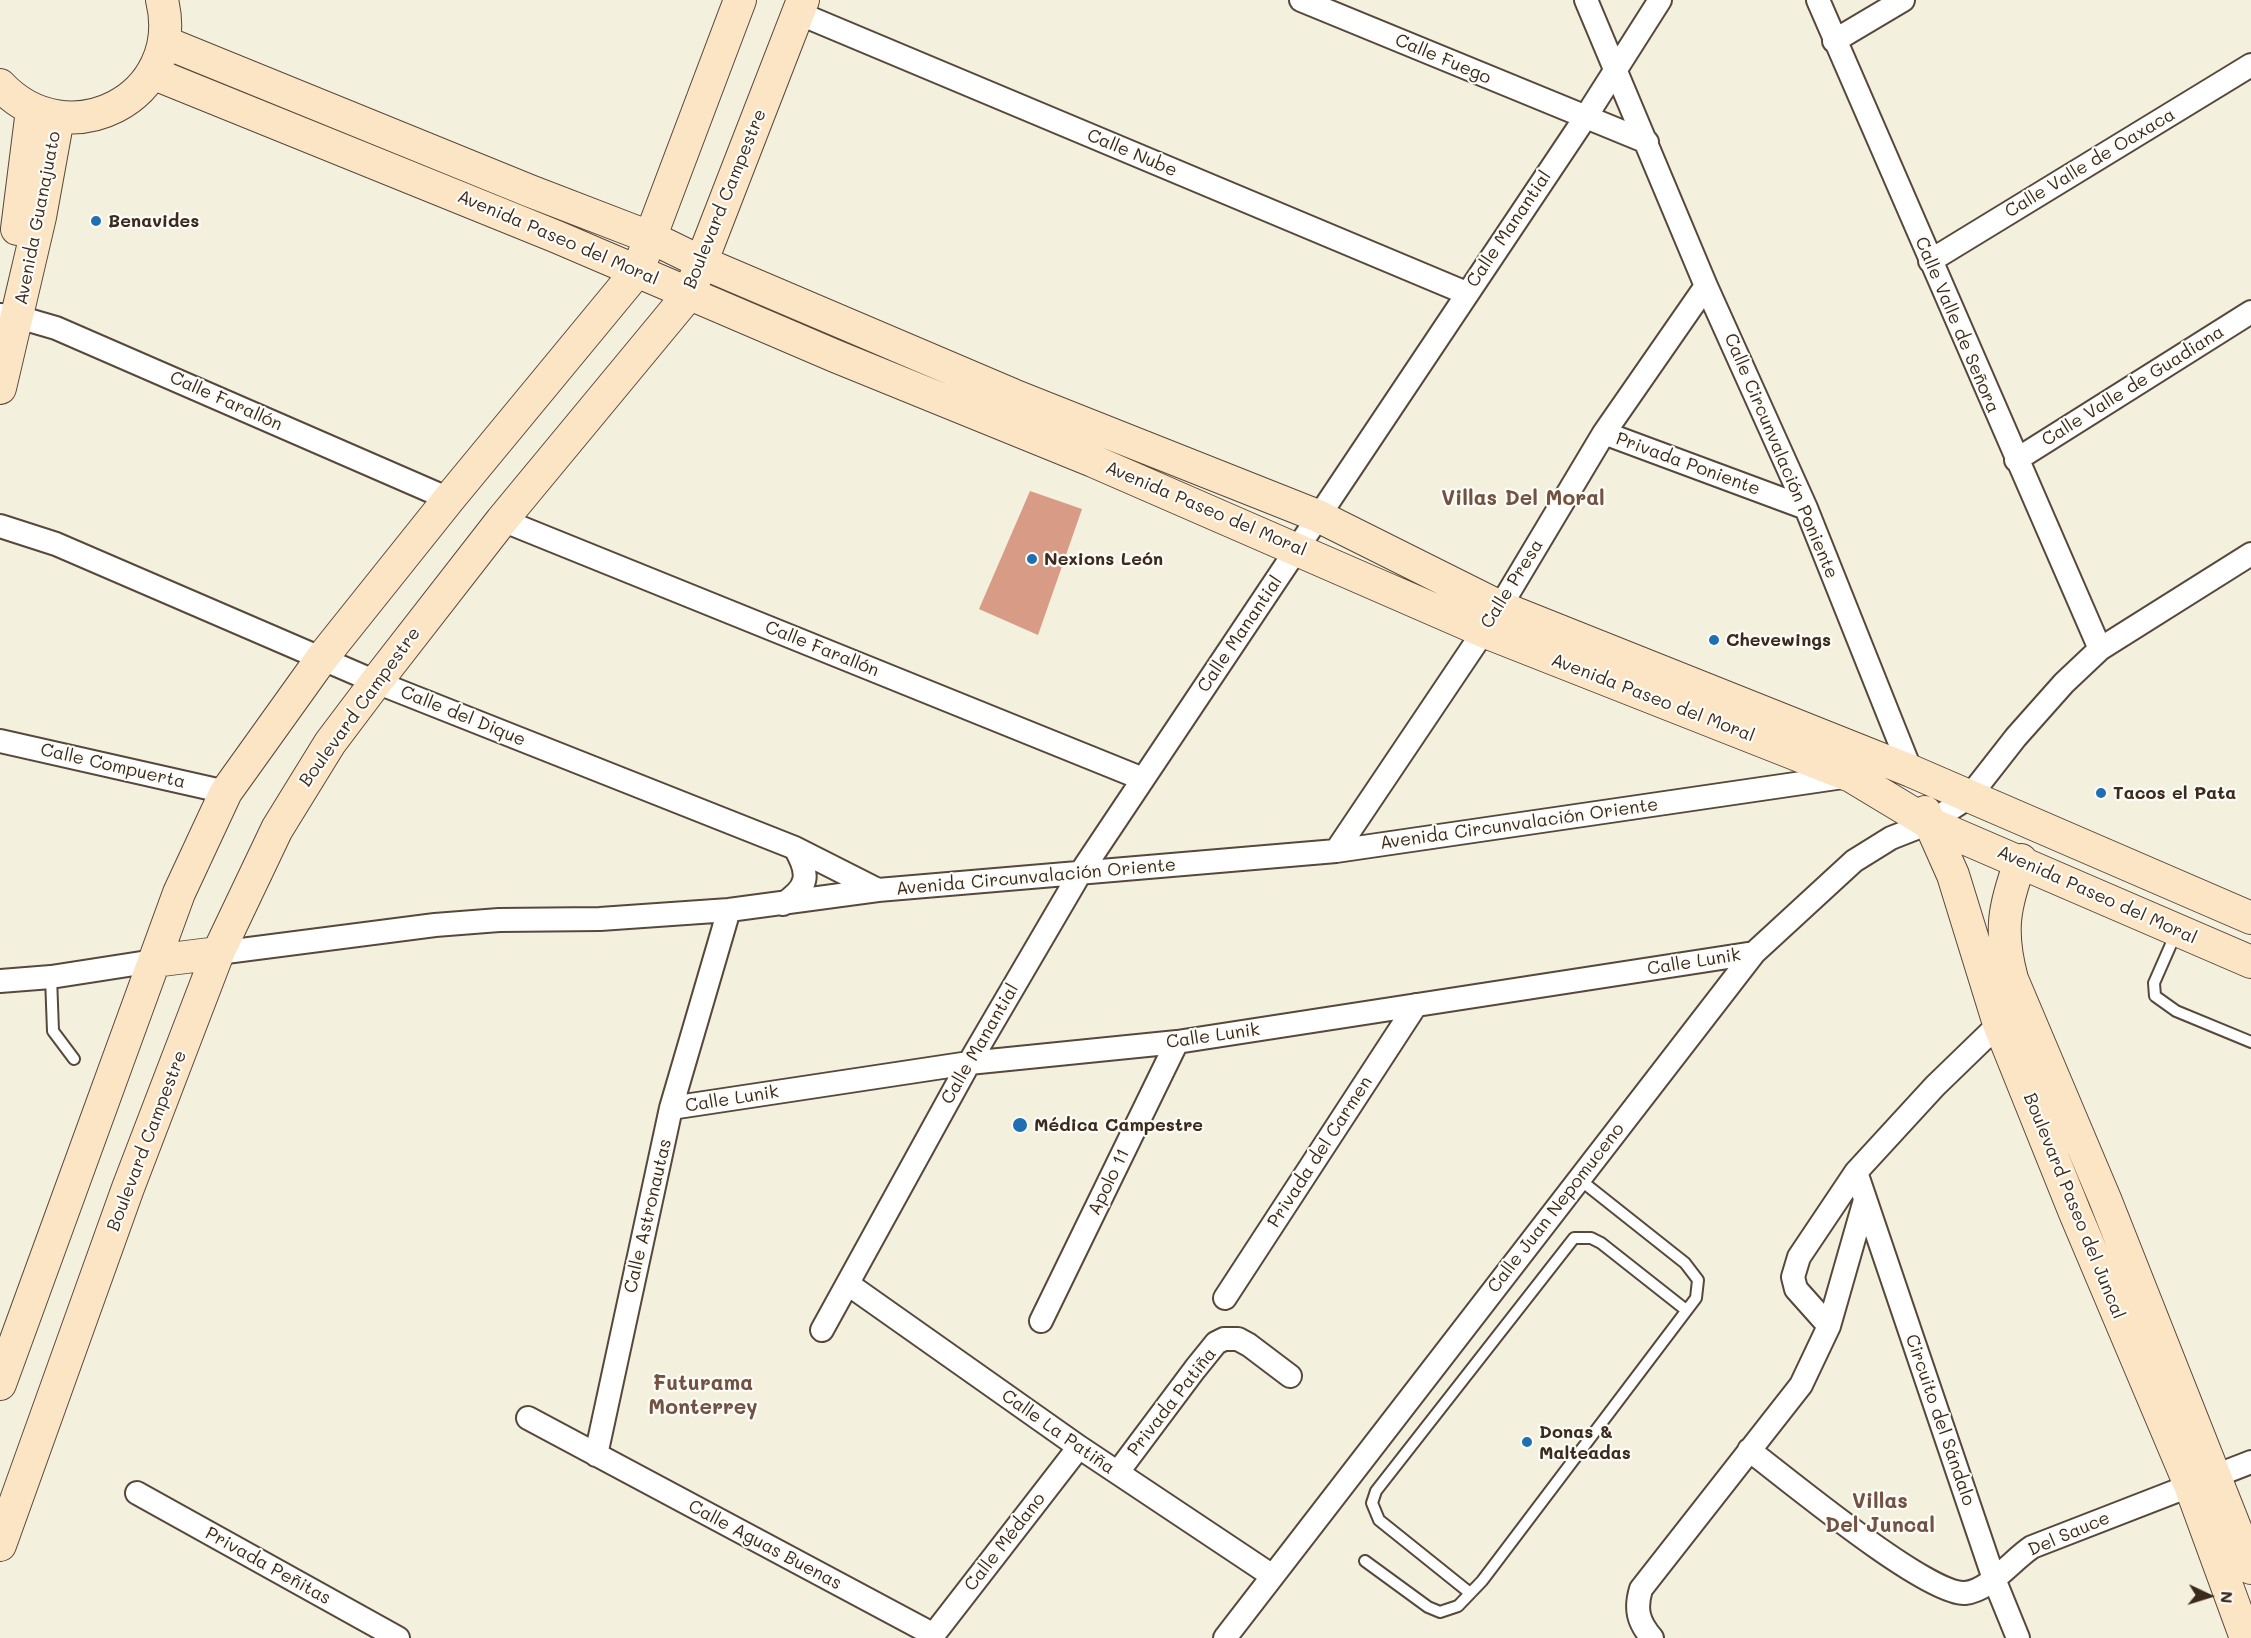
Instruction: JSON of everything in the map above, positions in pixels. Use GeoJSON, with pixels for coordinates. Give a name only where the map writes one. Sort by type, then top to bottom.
{"type":"FeatureCollection","features":[{"type":"Feature","properties":{"kind":"street"},"geometry":{"type":"LineString","coordinates":[[0,85],[10,96],[45,114],[83,118],[110,110],[134,95],[152,73],[164,42],[165,15],[162,0]]}},
{"type":"Feature","properties":{"kind":"street"},"geometry":{"type":"LineString","coordinates":[[0,1384],[183,883],[226,792],[322,658],[449,499],[638,270],[740,0]]}},
{"type":"Feature","properties":{"kind":"street","name":"Calle Fuego"},"geometry":{"type":"LineString","coordinates":[[1301,0],[1585,118]]}},
{"type":"Feature","properties":{"kind":"street","name":"Calle Circunvalación Poniente"},"geometry":{"type":"LineString","coordinates":[[1586,0],[1706,286],[1806,508],[1911,771]]}},
{"type":"Feature","properties":{"kind":"street","name":"Calle Manantial"},"geometry":{"type":"LineString","coordinates":[[822,1330],[969,1063],[1079,874],[1299,549],[1318,516],[1585,118],[1660,0]]}},
{"type":"Feature","properties":{"kind":"street","name":"Calle Valle de Señora"},"geometry":{"type":"LineString","coordinates":[[1818,0],[1929,261],[2100,650]]}},
{"type":"Feature","properties":{"kind":"street"},"geometry":{"type":"LineString","coordinates":[[1834,41],[1903,0]]}},
{"type":"Feature","properties":{"kind":"street","name":"Boulevard Campestre"},"geometry":{"type":"LineString","coordinates":[[0,1545],[128,1188],[218,953],[267,849],[303,783],[376,682],[502,520],[689,294],[703,263],[800,6]]}},
{"type":"Feature","properties":{"kind":"street","name":"Calle Nube"},"geometry":{"type":"LineString","coordinates":[[800,6],[1466,293]]}},
{"type":"Feature","properties":{"kind":"street","name":"Avenida Paseo del Moral"},"geometry":{"type":"LineString","coordinates":[[164,42],[530,191],[652,238],[703,263],[1013,395],[1318,516],[1491,619],[1851,776],[1929,823],[2247,958]]}},
{"type":"Feature","properties":{"kind":"street","name":"Calle Valle de Oaxaca"},"geometry":{"type":"LineString","coordinates":[[1929,261],[2251,66]]}},
{"type":"Feature","properties":{"kind":"street","name":"Avenida Paseo del Moral"},"geometry":{"type":"LineString","coordinates":[[152,73],[638,270],[689,294],[1299,549],[1911,771],[2251,918]]}},
{"type":"Feature","properties":{"kind":"street","name":"Avenida Guanajuato"},"geometry":{"type":"LineString","coordinates":[[0,388],[6,313],[45,114]]}},
{"type":"Feature","properties":{"kind":"street"},"geometry":{"type":"LineString","coordinates":[[1585,118],[1647,142]]}},
{"type":"Feature","properties":{"kind":"street","name":"Calle Presa"},"geometry":{"type":"LineString","coordinates":[[1336,851],[1491,619],[1604,433],[1706,286]]}},
{"type":"Feature","properties":{"kind":"street","name":"Calle Valle de Guadiana"},"geometry":{"type":"LineString","coordinates":[[2016,460],[2251,312]]}},
{"type":"Feature","properties":{"kind":"street","name":"Calle Farallón"},"geometry":{"type":"LineString","coordinates":[[6,313],[56,328],[94,343],[449,499]]}},
{"type":"Feature","properties":{"kind":"street","name":"Privada Poniente"},"geometry":{"type":"LineString","coordinates":[[1604,433],[1806,508]]}},
{"type":"Feature","properties":{"kind":"street","name":"Calle Farallón"},"geometry":{"type":"LineString","coordinates":[[502,520],[1143,779]]}},
{"type":"Feature","properties":{"kind":"street","name":"Calle del Dique"},"geometry":{"type":"LineString","coordinates":[[0,526],[56,544],[376,682],[795,848],[878,890]]}},
{"type":"Feature","properties":{"kind":"street","name":"Calle Juan Nepomuceno"},"geometry":{"type":"LineString","coordinates":[[1225,1638],[1271,1575],[1754,953],[1854,861],[1891,838],[1929,823],[1969,797],[2043,706],[2100,650],[2251,554]]}},
{"type":"Feature","properties":{"kind":"street","name":"Calle Compuerta"},"geometry":{"type":"LineString","coordinates":[[0,741],[226,792]]}},
{"type":"Feature","properties":{"kind":"street","name":"Boulevard Paseo del Juncal"},"geometry":{"type":"LineString","coordinates":[[1911,771],[1929,823],[1953,875],[1999,1024],[2075,1213],[2203,1480],[2251,1568]]}},
{"type":"Feature","properties":{"kind":"street","name":"Avenida Circunvalación Oriente"},"geometry":{"type":"LineString","coordinates":[[218,953],[435,925],[499,920],[600,919],[729,910],[878,890],[1336,851],[1851,776]]}},
{"type":"Feature","properties":{"kind":"street"},"geometry":{"type":"LineString","coordinates":[[783,904],[798,894],[805,876],[795,848]]}},
{"type":"Feature","properties":{"kind":"street","name":"Boulevard Paseo del Juncal"},"geometry":{"type":"LineString","coordinates":[[2020,860],[2005,909],[2005,951],[2012,979],[2105,1199],[2203,1480],[2246,1638]]}},
{"type":"Feature","properties":{"kind":"street","name":"Calle Astronautas"},"geometry":{"type":"LineString","coordinates":[[596,1455],[671,1108],[729,910]]}},
{"type":"Feature","properties":{"kind":"street"},"geometry":{"type":"LineString","coordinates":[[0,981],[51,977],[218,953]]}},
{"type":"Feature","properties":{"kind":"street","name":"Calle Lunik"},"geometry":{"type":"LineString","coordinates":[[671,1108],[969,1063],[1177,1042],[1754,953]]}},
{"type":"Feature","properties":{"kind":"street","name":"Privada del Carmen"},"geometry":{"type":"LineString","coordinates":[[1225,1298],[1416,1005]]}},
{"type":"Feature","properties":{"kind":"street"},"geometry":{"type":"LineString","coordinates":[[1829,1326],[1796,1289],[1793,1277],[1794,1267],[1856,1172],[1935,1086],[1999,1024]]}},
{"type":"Feature","properties":{"kind":"street","name":"Apolo 11"},"geometry":{"type":"LineString","coordinates":[[1041,1321],[1177,1042]]}},
{"type":"Feature","properties":{"kind":"street","name":"Circuito del Sándalo"},"geometry":{"type":"LineString","coordinates":[[1856,1172],[1995,1579],[2018,1638]]}},
{"type":"Feature","properties":{"kind":"street"},"geometry":{"type":"LineString","coordinates":[[2075,1213],[2105,1199]]}},
{"type":"Feature","properties":{"kind":"street"},"geometry":{"type":"LineString","coordinates":[[1652,1638],[1638,1617],[1637,1603],[1641,1589],[1801,1384],[1829,1326],[1865,1200]]}},
{"type":"Feature","properties":{"kind":"street","name":"Calle La Patiña"},"geometry":{"type":"LineString","coordinates":[[848,1284],[1078,1447],[1271,1575]]}},
{"type":"Feature","properties":{"kind":"street","name":"Privada Patiña"},"geometry":{"type":"LineString","coordinates":[[1118,1472],[1195,1369],[1224,1338],[1238,1340],[1249,1345],[1290,1376]]}},
{"type":"Feature","properties":{"kind":"street","name":"Calle Aguas Buenas"},"geometry":{"type":"LineString","coordinates":[[528,1418],[932,1636]]}},
{"type":"Feature","properties":{"kind":"street","name":"Calle Médano"},"geometry":{"type":"LineString","coordinates":[[932,1636],[1078,1447]]}},
{"type":"Feature","properties":{"kind":"street","name":"Del Sauce"},"geometry":{"type":"LineString","coordinates":[[1749,1450],[1900,1564],[1936,1585],[1964,1593],[1977,1590],[1995,1579],[2017,1557],[2032,1547],[2251,1462]]}},
{"type":"Feature","properties":{"kind":"street","name":"Privada Peñitas"},"geometry":{"type":"LineString","coordinates":[[137,1494],[398,1638]]}},
{"type":"Feature","properties":{"kind":"lane"},"geometry":{"type":"LineString","coordinates":[[2177,930],[2154,983],[2155,996],[2166,1006],[2251,1042]]}},
{"type":"Feature","properties":{"kind":"lane"},"geometry":{"type":"LineString","coordinates":[[51,977],[53,1031],[74,1059]]}},
{"type":"Feature","properties":{"kind":"lane"},"geometry":{"type":"LineString","coordinates":[[1365,1561],[1428,1607],[1440,1612],[1458,1606],[1520,1532],[1699,1290],[1694,1273],[1579,1179]]}},
{"type":"Feature","properties":{"kind":"lane"},"geometry":{"type":"LineString","coordinates":[[1470,1593],[1379,1520],[1372,1503],[1382,1483],[1574,1238],[1591,1238],[1601,1243],[1686,1310]]}},
{"type":"Feature","properties":{"kind":"building","name":"Nexions León"},"geometry":{"type":"Polygon","coordinates":[[[1030,491],[1082,509],[1038,635],[979,609],[1030,491]]]}},
{"type":"Feature","properties":{"kind":"place","name":"Benavides"},"geometry":{"type":"Point","coordinates":[96,221]}},
{"type":"Feature","properties":{"kind":"place","name":"Nexions León"},"geometry":{"type":"Point","coordinates":[1032,559]}},
{"type":"Feature","properties":{"kind":"place","name":"Chevewings"},"geometry":{"type":"Point","coordinates":[1714,640]}},
{"type":"Feature","properties":{"kind":"place","name":"Tacos el Pata"},"geometry":{"type":"Point","coordinates":[2101,793]}},
{"type":"Feature","properties":{"kind":"place","name":"Médica Campestre"},"geometry":{"type":"Point","coordinates":[1020,1125]}},
{"type":"Feature","properties":{"kind":"place","name":"Donas & Malteadas"},"geometry":{"type":"Point","coordinates":[1527,1442]}},
{"type":"Feature","properties":{"kind":"district","name":"Villas Del Moral"},"geometry":{"type":"Point","coordinates":[1523,499]}},
{"type":"Feature","properties":{"kind":"district","name":"Futurama Monterrey"},"geometry":{"type":"Point","coordinates":[703,1396]}},
{"type":"Feature","properties":{"kind":"district","name":"Villas Del Juncal"},"geometry":{"type":"Point","coordinates":[1880,1514]}}]}
